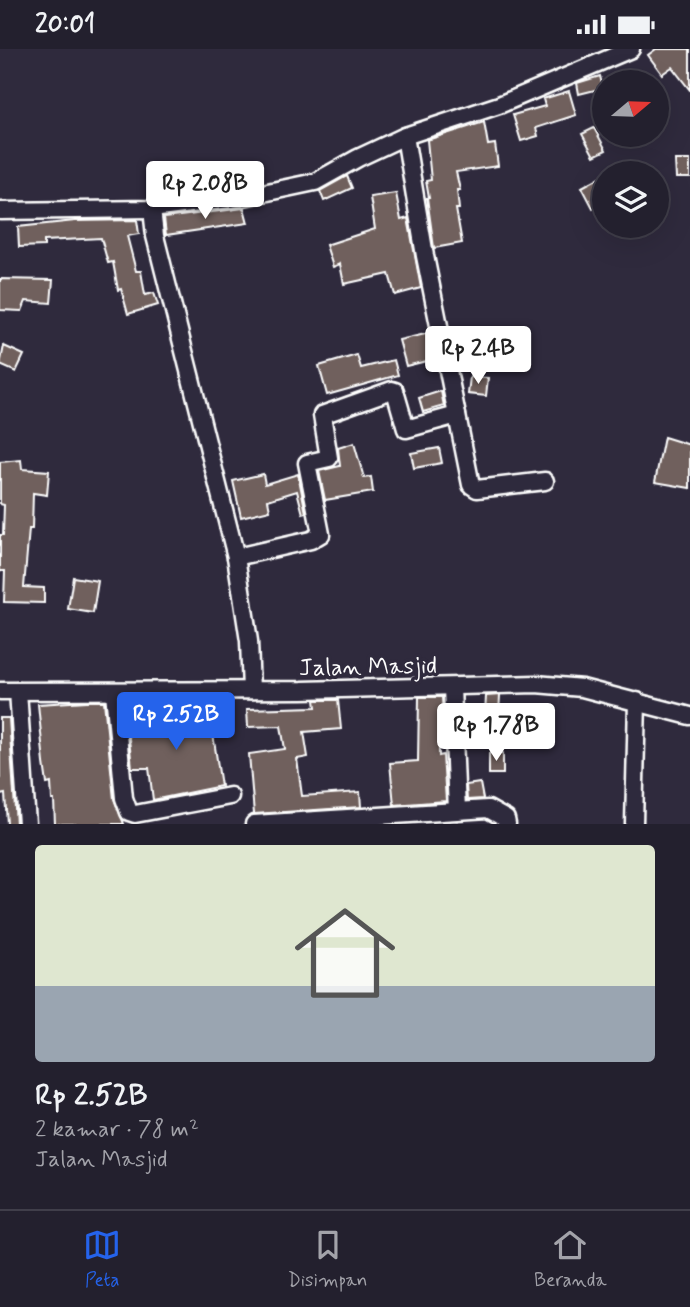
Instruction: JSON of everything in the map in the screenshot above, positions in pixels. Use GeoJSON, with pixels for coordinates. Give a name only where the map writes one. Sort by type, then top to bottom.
{"type":"FeatureCollection","features":[{"type":"Feature","properties":{"kind":"street"},"geometry":{"type":"LineString","coordinates":[[0,211],[152,209],[221,200],[315,182],[405,136],[499,105],[631,49]]}},
{"type":"Feature","properties":{"kind":"street"},"geometry":{"type":"LineString","coordinates":[[405,136],[425,256],[472,487],[545,481]]}},
{"type":"Feature","properties":{"kind":"street"},"geometry":{"type":"LineString","coordinates":[[152,209],[155,236],[236,557],[249,641],[251,690]]}},
{"type":"Feature","properties":{"kind":"street"},"geometry":{"type":"LineString","coordinates":[[236,557],[311,540],[321,534],[307,463],[329,458],[322,415],[393,390],[407,429],[457,415]]}},
{"type":"Feature","properties":{"kind":"street","name":"Jalan Masjid"},"geometry":{"type":"LineString","coordinates":[[0,691],[562,686],[637,701],[690,716]]}},
{"type":"Feature","properties":{"kind":"street"},"geometry":{"type":"LineString","coordinates":[[452,687],[457,811]]}},
{"type":"Feature","properties":{"kind":"street"},"geometry":{"type":"LineString","coordinates":[[19,691],[27,824]]}},
{"type":"Feature","properties":{"kind":"street"},"geometry":{"type":"LineString","coordinates":[[114,692],[124,798],[129,812],[135,814],[230,796]]}},
{"type":"Feature","properties":{"kind":"street"},"geometry":{"type":"LineString","coordinates":[[634,824],[637,701]]}},
{"type":"Feature","properties":{"kind":"street"},"geometry":{"type":"LineString","coordinates":[[254,824],[488,809],[506,819],[507,824]]}},
{"type":"Feature","properties":{"kind":"building"},"geometry":{"type":"Polygon","coordinates":[[[656,49],[690,49],[690,90],[672,67],[659,70],[648,55],[656,49]]]}},
{"type":"Feature","properties":{"kind":"building"},"geometry":{"type":"Polygon","coordinates":[[[592,78],[592,91],[579,94],[577,83],[592,78]]]}},
{"type":"Feature","properties":{"kind":"building"},"geometry":{"type":"Polygon","coordinates":[[[569,91],[576,115],[536,128],[538,136],[521,141],[513,115],[545,106],[543,99],[569,91]]]}},
{"type":"Feature","properties":{"kind":"building"},"geometry":{"type":"Polygon","coordinates":[[[484,122],[488,145],[495,144],[498,166],[456,172],[460,190],[457,190],[459,209],[456,209],[462,243],[434,248],[427,198],[426,181],[431,180],[427,140],[484,122]]]}},
{"type":"Feature","properties":{"kind":"building"},"geometry":{"type":"Polygon","coordinates":[[[592,129],[592,147],[604,147],[606,150],[594,156],[582,134],[592,129]]]}},
{"type":"Feature","properties":{"kind":"building"},"geometry":{"type":"Polygon","coordinates":[[[675,160],[690,160],[690,178],[676,178],[675,160]]]}},
{"type":"Feature","properties":{"kind":"building"},"geometry":{"type":"Polygon","coordinates":[[[347,176],[352,188],[324,201],[320,191],[347,176]]]}},
{"type":"Feature","properties":{"kind":"building"},"geometry":{"type":"Polygon","coordinates":[[[592,182],[592,206],[582,187],[592,182]]]}},
{"type":"Feature","properties":{"kind":"building"},"geometry":{"type":"Polygon","coordinates":[[[396,193],[401,220],[408,218],[421,288],[395,295],[389,274],[344,284],[340,264],[333,267],[326,245],[375,229],[370,197],[396,193]]]}},
{"type":"Feature","properties":{"kind":"building"},"geometry":{"type":"Polygon","coordinates":[[[244,208],[248,223],[166,235],[164,218],[244,208]]]}},
{"type":"Feature","properties":{"kind":"building"},"geometry":{"type":"Polygon","coordinates":[[[137,220],[139,234],[127,236],[136,271],[141,271],[145,295],[154,293],[158,305],[128,314],[121,289],[118,290],[113,262],[108,263],[101,238],[44,241],[44,246],[19,247],[18,227],[75,221],[137,220]]]}},
{"type":"Feature","properties":{"kind":"building"},"geometry":{"type":"Polygon","coordinates":[[[0,279],[53,280],[51,303],[26,301],[22,311],[0,310],[0,279]]]}},
{"type":"Feature","properties":{"kind":"building"},"geometry":{"type":"Polygon","coordinates":[[[430,333],[435,359],[406,366],[399,340],[430,333]]]}},
{"type":"Feature","properties":{"kind":"building"},"geometry":{"type":"Polygon","coordinates":[[[4,346],[24,355],[16,372],[0,365],[4,346]]]}},
{"type":"Feature","properties":{"kind":"building"},"geometry":{"type":"Polygon","coordinates":[[[474,347],[478,364],[458,368],[455,351],[474,347]]]}},
{"type":"Feature","properties":{"kind":"building"},"geometry":{"type":"Polygon","coordinates":[[[357,355],[361,368],[394,360],[398,375],[327,395],[319,366],[357,355]]]}},
{"type":"Feature","properties":{"kind":"building"},"geometry":{"type":"Polygon","coordinates":[[[470,377],[488,378],[486,396],[468,394],[470,377]]]}},
{"type":"Feature","properties":{"kind":"building"},"geometry":{"type":"Polygon","coordinates":[[[441,391],[444,406],[423,412],[419,398],[441,391]]]}},
{"type":"Feature","properties":{"kind":"building"},"geometry":{"type":"Polygon","coordinates":[[[664,437],[690,445],[690,488],[655,482],[664,437]]]}},
{"type":"Feature","properties":{"kind":"building"},"geometry":{"type":"Polygon","coordinates":[[[354,443],[364,478],[371,477],[373,492],[325,500],[319,471],[340,466],[338,448],[354,443]]]}},
{"type":"Feature","properties":{"kind":"building"},"geometry":{"type":"Polygon","coordinates":[[[439,448],[442,463],[414,468],[411,453],[439,448]]]}},
{"type":"Feature","properties":{"kind":"building"},"geometry":{"type":"Polygon","coordinates":[[[21,460],[22,469],[49,471],[47,495],[33,493],[32,529],[29,529],[24,587],[44,588],[44,603],[4,602],[5,571],[0,571],[0,535],[3,535],[4,505],[0,504],[0,462],[21,460]]]}},
{"type":"Feature","properties":{"kind":"building"},"geometry":{"type":"Polygon","coordinates":[[[263,474],[265,484],[298,474],[306,513],[303,514],[297,491],[268,500],[270,510],[241,517],[233,481],[263,474]]]}},
{"type":"Feature","properties":{"kind":"building"},"geometry":{"type":"Polygon","coordinates":[[[73,577],[98,581],[93,613],[68,609],[73,577]]]}},
{"type":"Feature","properties":{"kind":"building"},"geometry":{"type":"Polygon","coordinates":[[[500,695],[499,715],[485,715],[486,696],[500,695]]]}},
{"type":"Feature","properties":{"kind":"building"},"geometry":{"type":"Polygon","coordinates":[[[419,697],[442,697],[439,756],[443,755],[446,801],[394,805],[390,763],[418,761],[419,697]]]}},
{"type":"Feature","properties":{"kind":"building"},"geometry":{"type":"Polygon","coordinates":[[[315,700],[338,700],[341,729],[304,732],[308,757],[297,759],[302,796],[360,792],[361,807],[254,814],[249,754],[285,749],[281,726],[248,727],[247,709],[316,707],[315,700]]]}},
{"type":"Feature","properties":{"kind":"building"},"geometry":{"type":"Polygon","coordinates":[[[104,701],[114,799],[124,824],[55,824],[54,800],[51,783],[47,784],[38,704],[104,701]]]}},
{"type":"Feature","properties":{"kind":"building"},"geometry":{"type":"Polygon","coordinates":[[[210,707],[223,707],[223,734],[213,734],[221,786],[153,800],[149,768],[132,768],[126,709],[144,708],[145,721],[193,721],[193,717],[210,716],[210,707]]]}},
{"type":"Feature","properties":{"kind":"building"},"geometry":{"type":"Polygon","coordinates":[[[0,718],[9,718],[16,824],[7,824],[5,794],[0,795],[0,718]]]}},
{"type":"Feature","properties":{"kind":"building"},"geometry":{"type":"Polygon","coordinates":[[[489,753],[503,753],[503,774],[489,774],[489,753]]]}},
{"type":"Feature","properties":{"kind":"building"},"geometry":{"type":"Polygon","coordinates":[[[480,783],[483,799],[467,800],[466,785],[480,783]]]}}]}
